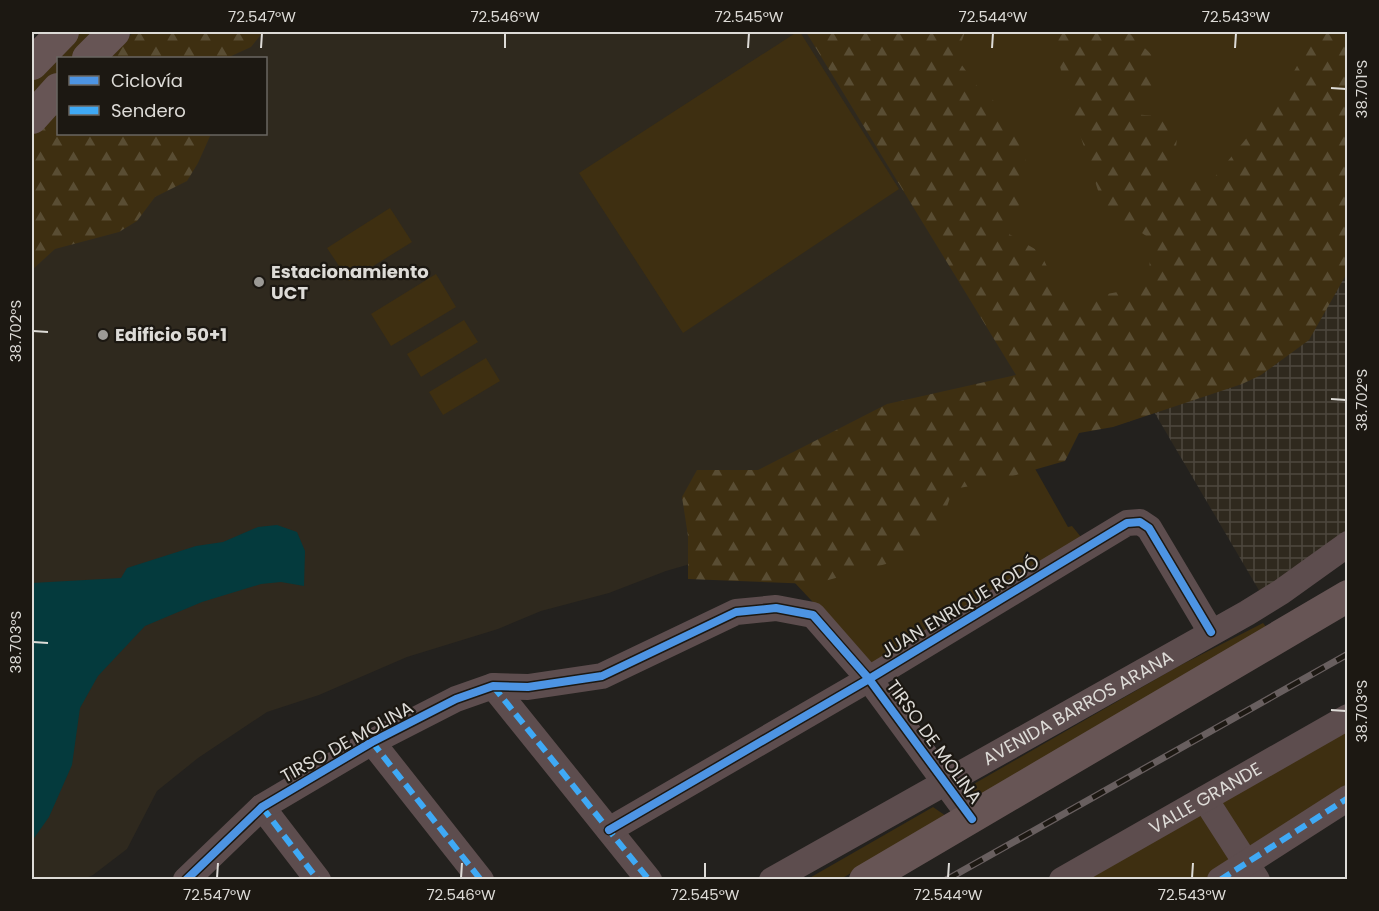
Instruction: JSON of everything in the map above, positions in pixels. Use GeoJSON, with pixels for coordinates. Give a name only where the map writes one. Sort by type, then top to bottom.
{"type":"FeatureCollection","features":[{"type":"Feature","properties":{"kind":"main road"},"geometry":{"type":"LineString","coordinates":[[32,64],[63,32]]}},
{"type":"Feature","properties":{"kind":"main road"},"geometry":{"type":"LineString","coordinates":[[89,57],[114,32]]}},
{"type":"Feature","properties":{"kind":"main road"},"geometry":{"type":"LineString","coordinates":[[32,118],[57,90]]}},
{"type":"Feature","properties":{"kind":"main road"},"geometry":{"type":"LineString","coordinates":[[865,879],[972,819],[1347,596]]}},
{"type":"Feature","properties":{"kind":"street","name":"JUAN ENRIQUE RODÓ"},"geometry":{"type":"LineString","coordinates":[[609,830],[868,679],[1127,523],[1140,522],[1149,528],[1211,632]]}},
{"type":"Feature","properties":{"kind":"street","name":"AVENIDA BARROS ARANA"},"geometry":{"type":"LineString","coordinates":[[772,879],[948,783],[1281,592],[1347,544]]}},
{"type":"Feature","properties":{"kind":"street","name":"TIRSO DE MOLINA"},"geometry":{"type":"LineString","coordinates":[[186,879],[262,807],[372,742],[456,699],[494,686],[528,687],[602,676],[736,612],[756,608],[786,609],[813,615],[868,679],[948,783],[972,819]]}},
{"type":"Feature","properties":{"kind":"street"},"geometry":{"type":"LineString","coordinates":[[494,686],[649,879]]}},
{"type":"Feature","properties":{"kind":"street","name":"VALLE GRANDE"},"geometry":{"type":"LineString","coordinates":[[1062,879],[1347,717]]}},
{"type":"Feature","properties":{"kind":"street"},"geometry":{"type":"LineString","coordinates":[[372,742],[481,879]]}},
{"type":"Feature","properties":{"kind":"street"},"geometry":{"type":"LineString","coordinates":[[1220,879],[1251,871],[1347,798]]}},
{"type":"Feature","properties":{"kind":"street"},"geometry":{"type":"LineString","coordinates":[[1205,799],[1251,871]]}},
{"type":"Feature","properties":{"kind":"street"},"geometry":{"type":"LineString","coordinates":[[262,807],[318,879]]}},
{"type":"Feature","properties":{"kind":"shaded area"},"geometry":{"type":"Polygon","coordinates":[[[132,32],[817,32],[1027,372],[711,558],[666,571],[609,593],[541,611],[498,629],[407,657],[319,695],[267,712],[198,758],[157,791],[127,849],[93,875],[84,879],[32,879],[32,135],[267,135],[267,57],[107,57],[132,32]]]}},
{"type":"Feature","properties":{"kind":"shaded area"},"geometry":{"type":"Polygon","coordinates":[[[1347,205],[1347,530],[1260,592],[1140,388],[1347,205]]]}},
{"type":"Feature","properties":{"kind":"green space"},"geometry":{"type":"Polygon","coordinates":[[[76,32],[100,32],[75,57],[57,57],[57,76],[32,103],[32,78],[76,32]]]}},
{"type":"Feature","properties":{"kind":"green space"},"geometry":{"type":"Polygon","coordinates":[[[134,32],[263,32],[251,47],[229,57],[107,57],[134,32]]]}},
{"type":"Feature","properties":{"kind":"green space"},"geometry":{"type":"Polygon","coordinates":[[[800,32],[899,189],[683,333],[579,173],[800,32]]]}},
{"type":"Feature","properties":{"kind":"green space"},"geometry":{"type":"Polygon","coordinates":[[[806,32],[965,32],[956,57],[977,86],[1007,113],[1026,149],[1024,190],[1009,234],[1040,252],[1064,302],[1123,291],[1149,270],[1152,240],[1103,206],[1068,97],[1051,32],[1128,32],[1152,55],[1156,84],[1121,113],[1179,118],[1172,186],[1214,178],[1282,90],[1294,72],[1313,32],[1347,32],[1347,273],[1309,340],[1261,375],[1242,384],[1113,427],[1079,433],[1065,461],[988,483],[953,489],[938,533],[911,557],[814,584],[688,579],[688,536],[682,497],[697,470],[758,470],[887,404],[1016,375],[806,32]]]}},
{"type":"Feature","properties":{"kind":"green space"},"geometry":{"type":"Polygon","coordinates":[[[817,32],[1347,32],[1140,388],[817,32]]]}},
{"type":"Feature","properties":{"kind":"green space"},"geometry":{"type":"Polygon","coordinates":[[[57,108],[57,135],[211,135],[187,181],[155,197],[137,221],[119,232],[55,249],[32,270],[32,135],[57,108]]]}},
{"type":"Feature","properties":{"kind":"green space"},"geometry":{"type":"Polygon","coordinates":[[[390,208],[412,242],[349,281],[327,248],[390,208]]]}},
{"type":"Feature","properties":{"kind":"green space"},"geometry":{"type":"Polygon","coordinates":[[[436,274],[456,307],[391,346],[371,314],[436,274]]]}},
{"type":"Feature","properties":{"kind":"green space"},"geometry":{"type":"Polygon","coordinates":[[[464,320],[478,342],[421,377],[407,354],[464,320]]]}},
{"type":"Feature","properties":{"kind":"green space"},"geometry":{"type":"Polygon","coordinates":[[[486,358],[500,381],[443,415],[429,392],[486,358]]]}},
{"type":"Feature","properties":{"kind":"green space"},"geometry":{"type":"Polygon","coordinates":[[[1016,435],[1068,527],[1072,526],[1081,537],[873,666],[762,548],[1016,435]]]}},
{"type":"Feature","properties":{"kind":"green space"},"geometry":{"type":"Polygon","coordinates":[[[1263,623],[1272,634],[973,800],[972,785],[1177,667],[1263,623]]]}},
{"type":"Feature","properties":{"kind":"green space"},"geometry":{"type":"Polygon","coordinates":[[[1347,723],[1347,789],[1243,858],[1208,803],[1347,723]]]}},
{"type":"Feature","properties":{"kind":"green space"},"geometry":{"type":"Polygon","coordinates":[[[933,807],[946,816],[841,879],[806,880],[933,807]]]}},
{"type":"Feature","properties":{"kind":"green space"},"geometry":{"type":"Polygon","coordinates":[[[1199,809],[1233,864],[1209,879],[1075,880],[1199,809]]]}},
{"type":"Feature","properties":{"kind":"water"},"geometry":{"type":"Polygon","coordinates":[[[277,525],[297,532],[305,551],[304,586],[281,582],[261,584],[202,602],[145,626],[98,676],[80,708],[72,765],[49,817],[32,841],[32,583],[121,578],[127,568],[196,546],[223,542],[258,527],[277,525]]]}},
{"type":"Feature","properties":{"kind":"railway"},"geometry":{"type":"LineString","coordinates":[[946,880],[1348,654]]}},
{"type":"Feature","properties":{"kind":"marked path"},"geometry":{"type":"LineString","coordinates":[[493,686],[649,880]]}},
{"type":"Feature","properties":{"kind":"marked path"},"geometry":{"type":"LineString","coordinates":[[372,742],[481,880]]}},
{"type":"Feature","properties":{"kind":"marked path"},"geometry":{"type":"LineString","coordinates":[[1220,880],[1348,798]]}},
{"type":"Feature","properties":{"kind":"marked path"},"geometry":{"type":"LineString","coordinates":[[262,807],[318,880]]}},
{"type":"Feature","properties":{"kind":"cycle path"},"geometry":{"type":"LineString","coordinates":[[609,830],[869,679],[1127,523],[1140,522],[1149,528],[1211,632]]}},
{"type":"Feature","properties":{"kind":"cycle path"},"geometry":{"type":"LineString","coordinates":[[186,880],[262,807],[372,742],[456,699],[493,686],[528,687],[602,676],[736,612],[776,608],[813,615],[869,679],[972,819]]}},
{"type":"Feature","properties":{"kind":"place","name":"Estacionamiento UCT"},"geometry":{"type":"Point","coordinates":[259,282]}},
{"type":"Feature","properties":{"kind":"place","name":"Edificio 50+1"},"geometry":{"type":"Point","coordinates":[103,335]}}]}
